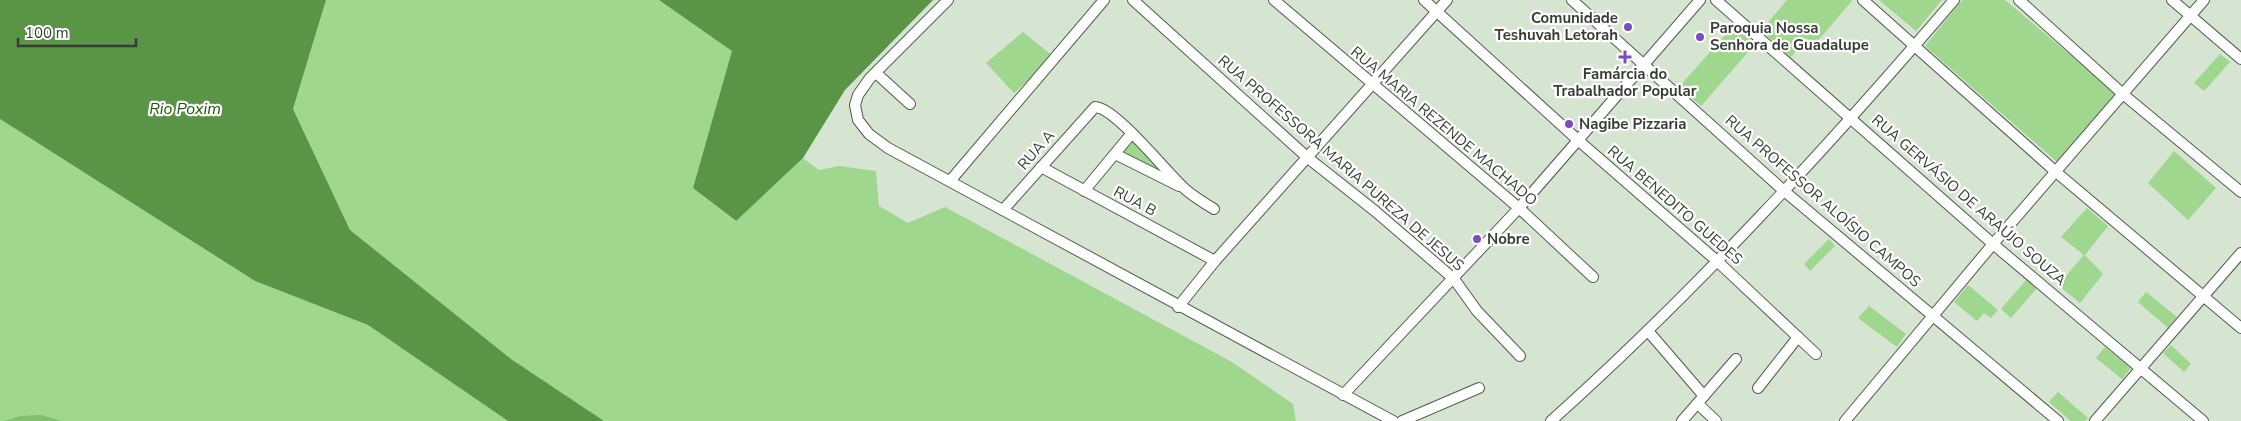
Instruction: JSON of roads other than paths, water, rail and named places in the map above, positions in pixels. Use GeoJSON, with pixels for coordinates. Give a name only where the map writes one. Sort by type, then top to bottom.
{"type":"FeatureCollection","features":[{"type":"Feature","properties":{"kind":"street"},"geometry":{"type":"LineString","coordinates":[[948,0],[876,73],[858,95],[855,105],[858,120],[869,134],[888,148],[1178,307],[1393,421]]}},
{"type":"Feature","properties":{"kind":"street"},"geometry":{"type":"LineString","coordinates":[[950,181],[1104,0]]}},
{"type":"Feature","properties":{"kind":"street","name":"RUA PROFESSORA MARIA PUREZA DE JESUS"},"geometry":{"type":"LineString","coordinates":[[1134,0],[1308,158],[1454,279],[1477,311],[1520,356]]}},
{"type":"Feature","properties":{"kind":"street","name":"RUA MARIA REZENDE MACHADO"},"geometry":{"type":"LineString","coordinates":[[1274,0],[1519,208],[1593,277]]}},
{"type":"Feature","properties":{"kind":"street","name":"RUA BENEDITO GUEDES"},"geometry":{"type":"LineString","coordinates":[[1424,0],[1579,141],[1717,261],[1816,354]]}},
{"type":"Feature","properties":{"kind":"street"},"geometry":{"type":"LineString","coordinates":[[1178,307],[1215,261],[1448,0]]}},
{"type":"Feature","properties":{"kind":"street","name":"RUA PROFESSOR ALOÍSIO CAMPOS"},"geometry":{"type":"LineString","coordinates":[[1572,0],[1782,190],[1935,316],[2058,421]]}},
{"type":"Feature","properties":{"kind":"street"},"geometry":{"type":"LineString","coordinates":[[1343,394],[1454,279],[1519,208],[1700,0]]}},
{"type":"Feature","properties":{"kind":"street","name":"RUA GERVÁSIO DE ARAÚJO SOUZA"},"geometry":{"type":"LineString","coordinates":[[1716,0],[1994,244],[2204,421]]}},
{"type":"Feature","properties":{"kind":"street"},"geometry":{"type":"LineString","coordinates":[[1863,0],[1916,45],[2056,172],[2241,328]]}},
{"type":"Feature","properties":{"kind":"street"},"geometry":{"type":"LineString","coordinates":[[1551,421],[1648,331],[1717,261],[1851,117],[1954,0]]}},
{"type":"Feature","properties":{"kind":"street"},"geometry":{"type":"LineString","coordinates":[[2019,0],[2124,95],[2241,192]]}},
{"type":"Feature","properties":{"kind":"street"},"geometry":{"type":"LineString","coordinates":[[2172,0],[2241,59]]}},
{"type":"Feature","properties":{"kind":"street"},"geometry":{"type":"LineString","coordinates":[[1845,421],[2204,0]]}},
{"type":"Feature","properties":{"kind":"street"},"geometry":{"type":"LineString","coordinates":[[876,73],[910,104]]}},
{"type":"Feature","properties":{"kind":"street","name":"RUA A"},"geometry":{"type":"LineString","coordinates":[[1003,210],[1095,107],[1100,107],[1132,133]]}},
{"type":"Feature","properties":{"kind":"street"},"geometry":{"type":"LineString","coordinates":[[1084,191],[1132,133],[1186,190]]}},
{"type":"Feature","properties":{"kind":"street"},"geometry":{"type":"LineString","coordinates":[[1115,154],[1186,190],[1214,209]]}},
{"type":"Feature","properties":{"kind":"street","name":"RUA B"},"geometry":{"type":"LineString","coordinates":[[1041,167],[1215,261]]}},
{"type":"Feature","properties":{"kind":"street"},"geometry":{"type":"LineString","coordinates":[[2095,421],[2241,253]]}},
{"type":"Feature","properties":{"kind":"street"},"geometry":{"type":"LineString","coordinates":[[1648,331],[1716,421]]}},
{"type":"Feature","properties":{"kind":"street"},"geometry":{"type":"LineString","coordinates":[[1758,388],[1798,337]]}},
{"type":"Feature","properties":{"kind":"street"},"geometry":{"type":"LineString","coordinates":[[1682,421],[1736,359]]}},
{"type":"Feature","properties":{"kind":"street"},"geometry":{"type":"LineString","coordinates":[[1402,421],[1479,388]]}},
{"type":"Feature","properties":{"kind":"water","name":"Rio Poxim"},"geometry":{"type":"Polygon","coordinates":[[[0,0],[326,0],[293,109],[350,230],[511,359],[604,421],[508,421],[368,325],[255,281],[0,119],[0,0]]]}},
{"type":"Feature","properties":{"kind":"water"},"geometry":{"type":"Polygon","coordinates":[[[659,0],[933,0],[845,90],[803,158],[736,221],[693,188],[732,51],[659,0]]]}},
{"type":"Feature","properties":{"kind":"place","name":"Comunidade Teshuvah Letorah"},"geometry":{"type":"Point","coordinates":[1628,27]}},
{"type":"Feature","properties":{"kind":"place","name":"Paroquia Nossa Senhora de Guadalupe"},"geometry":{"type":"Point","coordinates":[1700,37]}},
{"type":"Feature","properties":{"kind":"place","name":"Famárcia do Trabalhador Popular"},"geometry":{"type":"Point","coordinates":[1625,57]}},
{"type":"Feature","properties":{"kind":"place","name":"Nagibe Pizzaria"},"geometry":{"type":"Point","coordinates":[1569,124]}},
{"type":"Feature","properties":{"kind":"place","name":"Nobre"},"geometry":{"type":"Point","coordinates":[1477,239]}}]}
